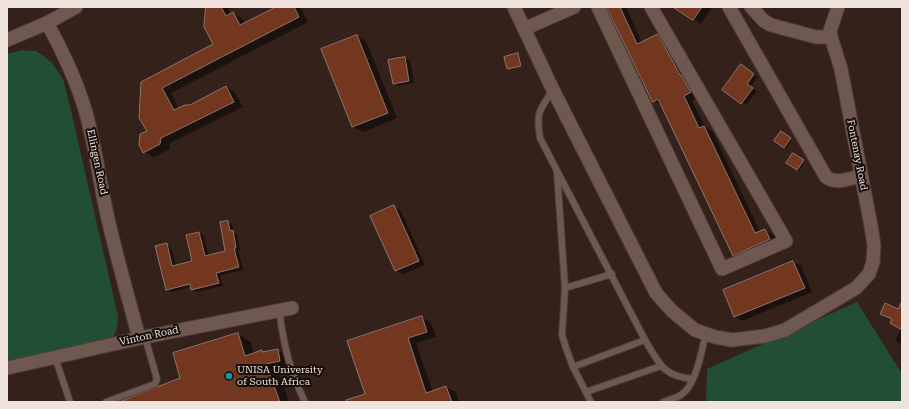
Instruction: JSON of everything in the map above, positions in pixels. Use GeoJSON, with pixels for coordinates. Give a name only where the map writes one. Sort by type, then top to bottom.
{"type":"FeatureCollection","features":[{"type":"Feature","properties":{"kind":"street"},"geometry":{"type":"LineString","coordinates":[[7,40],[47,23],[76,7]]}},
{"type":"Feature","properties":{"kind":"street"},"geometry":{"type":"LineString","coordinates":[[524,29],[574,7]]}},
{"type":"Feature","properties":{"kind":"street"},"geometry":{"type":"LineString","coordinates":[[598,7],[722,269],[786,241],[652,7]]}},
{"type":"Feature","properties":{"kind":"street"},"geometry":{"type":"LineString","coordinates":[[729,7],[826,176],[830,180],[840,180],[861,176]]}},
{"type":"Feature","properties":{"kind":"street"},"geometry":{"type":"LineString","coordinates":[[751,7],[764,21],[771,25],[816,37],[831,37],[830,31],[838,7]]}},
{"type":"Feature","properties":{"kind":"street"},"geometry":{"type":"LineString","coordinates":[[518,8],[524,29],[553,90],[656,293],[682,320],[695,330],[706,334]]}},
{"type":"Feature","properties":{"kind":"street","name":"Ellingen Road"},"geometry":{"type":"LineString","coordinates":[[47,23],[64,54],[86,112],[95,149],[109,222],[142,337]]}},
{"type":"Feature","properties":{"kind":"street","name":"Fontenay Road"},"geometry":{"type":"LineString","coordinates":[[706,334],[732,340],[765,336],[785,330],[856,288],[869,274],[873,262],[874,245],[841,69],[831,37]]}},
{"type":"Feature","properties":{"kind":"street","name":"Vinton Road"},"geometry":{"type":"LineString","coordinates":[[7,368],[142,337],[286,309]]}},
{"type":"Feature","properties":{"kind":"lane"},"geometry":{"type":"LineString","coordinates":[[553,90],[538,114],[540,138],[645,340],[661,366],[669,373],[677,377],[693,379]]}},
{"type":"Feature","properties":{"kind":"lane"},"geometry":{"type":"LineString","coordinates":[[557,170],[564,288],[562,335],[573,367],[591,402]]}},
{"type":"Feature","properties":{"kind":"lane"},"geometry":{"type":"LineString","coordinates":[[564,288],[612,274]]}},
{"type":"Feature","properties":{"kind":"lane"},"geometry":{"type":"LineString","coordinates":[[286,309],[286,353],[292,375],[305,402]]}},
{"type":"Feature","properties":{"kind":"lane"},"geometry":{"type":"LineString","coordinates":[[663,402],[680,396],[687,390],[693,379],[706,334]]}},
{"type":"Feature","properties":{"kind":"lane"},"geometry":{"type":"LineString","coordinates":[[106,402],[155,384],[157,379],[142,337]]}},
{"type":"Feature","properties":{"kind":"lane"},"geometry":{"type":"LineString","coordinates":[[573,367],[645,340]]}},
{"type":"Feature","properties":{"kind":"lane"},"geometry":{"type":"LineString","coordinates":[[55,357],[70,402]]}},
{"type":"Feature","properties":{"kind":"lane"},"geometry":{"type":"LineString","coordinates":[[586,392],[661,366]]}},
{"type":"Feature","properties":{"kind":"green space"},"geometry":{"type":"Polygon","coordinates":[[[22,50],[36,51],[44,56],[52,63],[63,79],[118,319],[116,331],[112,339],[7,365],[7,54],[22,50]]]}},
{"type":"Feature","properties":{"kind":"green space"},"geometry":{"type":"Polygon","coordinates":[[[857,302],[902,374],[902,402],[706,402],[707,369],[857,302]]]}},
{"type":"Feature","properties":{"kind":"building"},"geometry":{"type":"Polygon","coordinates":[[[206,7],[221,7],[226,16],[233,12],[240,25],[276,7],[294,7],[299,17],[162,88],[174,110],[185,105],[190,105],[226,86],[234,102],[161,138],[160,144],[143,153],[139,145],[140,134],[147,131],[139,118],[141,82],[213,44],[204,27],[206,7]]]}},
{"type":"Feature","properties":{"kind":"building"},"geometry":{"type":"Polygon","coordinates":[[[607,7],[620,7],[637,44],[658,34],[691,92],[684,96],[699,128],[704,126],[755,233],[765,229],[770,239],[733,256],[658,99],[653,102],[607,7]]]}},
{"type":"Feature","properties":{"kind":"building"},"geometry":{"type":"Polygon","coordinates":[[[673,7],[702,7],[693,20],[673,7]]]}},
{"type":"Feature","properties":{"kind":"building"},"geometry":{"type":"Polygon","coordinates":[[[357,35],[388,113],[352,127],[321,49],[357,35]]]}},
{"type":"Feature","properties":{"kind":"building"},"geometry":{"type":"Polygon","coordinates":[[[518,53],[521,66],[507,69],[504,57],[518,53]]]}},
{"type":"Feature","properties":{"kind":"building"},"geometry":{"type":"Polygon","coordinates":[[[405,57],[409,81],[393,84],[388,60],[405,57]]]}},
{"type":"Feature","properties":{"kind":"building"},"geometry":{"type":"Polygon","coordinates":[[[741,64],[754,74],[747,84],[753,88],[741,104],[722,90],[741,64]]]}},
{"type":"Feature","properties":{"kind":"building"},"geometry":{"type":"Polygon","coordinates":[[[781,131],[791,138],[784,148],[774,141],[781,131]]]}},
{"type":"Feature","properties":{"kind":"building"},"geometry":{"type":"Polygon","coordinates":[[[793,153],[804,160],[797,170],[786,163],[793,153]]]}},
{"type":"Feature","properties":{"kind":"building"},"geometry":{"type":"Polygon","coordinates":[[[394,205],[419,261],[395,271],[370,216],[394,205]]]}},
{"type":"Feature","properties":{"kind":"building"},"geometry":{"type":"Polygon","coordinates":[[[228,221],[230,231],[233,230],[236,248],[234,248],[239,267],[216,273],[219,283],[191,290],[190,284],[166,290],[155,246],[167,243],[172,266],[192,261],[186,235],[199,232],[205,256],[225,251],[220,222],[228,221]]]}},
{"type":"Feature","properties":{"kind":"building"},"geometry":{"type":"Polygon","coordinates":[[[793,261],[805,288],[734,317],[723,290],[793,261]]]}},
{"type":"Feature","properties":{"kind":"building"},"geometry":{"type":"Polygon","coordinates":[[[902,301],[902,330],[890,323],[892,319],[880,314],[885,303],[898,309],[902,301]]]}},
{"type":"Feature","properties":{"kind":"building"},"geometry":{"type":"Polygon","coordinates":[[[422,316],[427,332],[408,338],[426,393],[446,386],[452,402],[346,402],[346,400],[365,394],[347,341],[422,316]]]}},
{"type":"Feature","properties":{"kind":"building","name":"UNISA University of South Africa"},"geometry":{"type":"Polygon","coordinates":[[[238,333],[245,356],[262,350],[262,352],[278,349],[280,361],[266,364],[280,402],[119,402],[180,378],[173,353],[238,333]]]}},
{"type":"Feature","properties":{"kind":"place","name":"UNISA University of South Africa"},"geometry":{"type":"Point","coordinates":[229,376]}}]}
